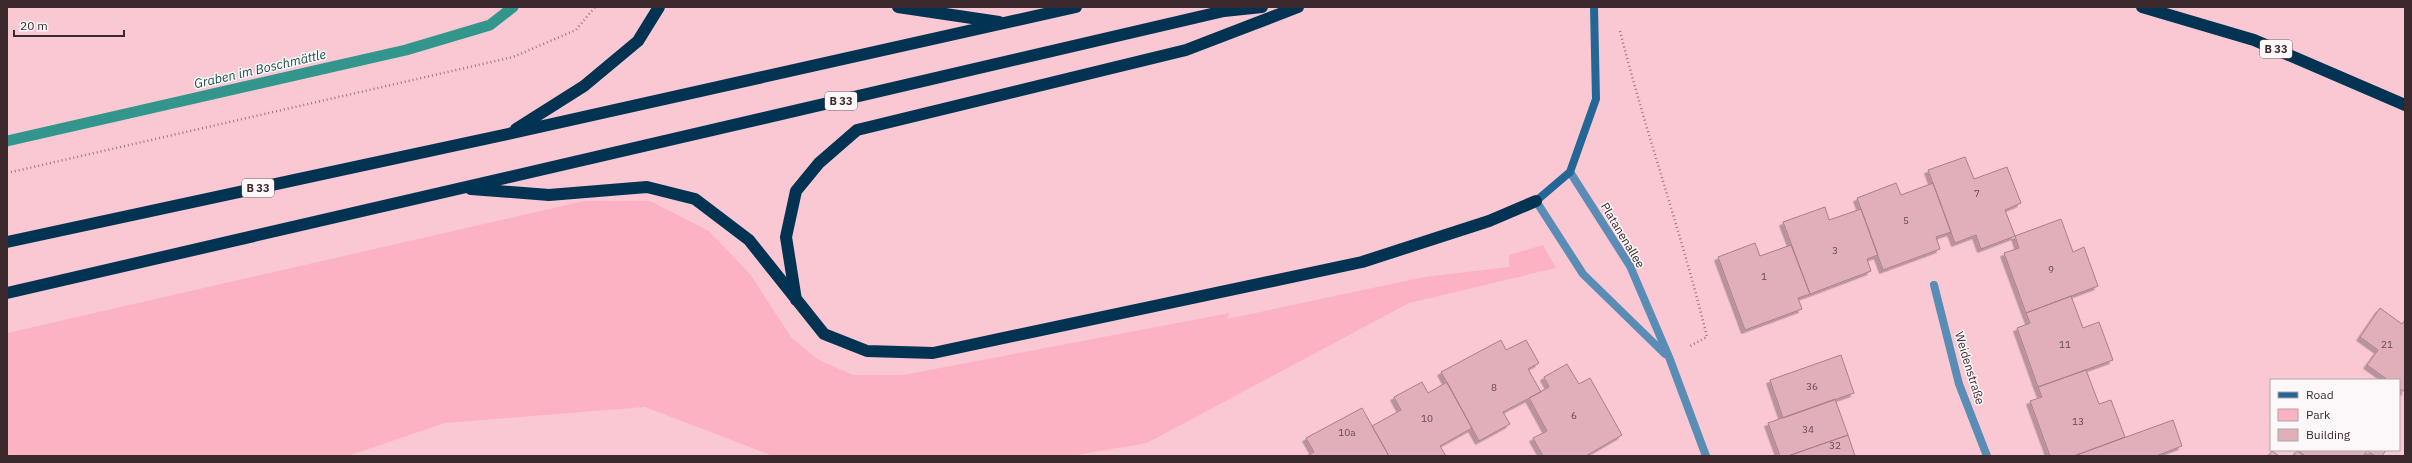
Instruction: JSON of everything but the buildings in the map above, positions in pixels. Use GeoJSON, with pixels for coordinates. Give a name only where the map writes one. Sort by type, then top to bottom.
{"type":"FeatureCollection","features":[{"type":"Feature","properties":{"kind":"highway"},"geometry":{"type":"LineString","coordinates":[[508,134],[584,86],[638,41],[659,7]]}},
{"type":"Feature","properties":{"kind":"highway"},"geometry":{"type":"LineString","coordinates":[[898,7],[1008,23]]}},
{"type":"Feature","properties":{"kind":"highway","name":"B 33"},"geometry":{"type":"LineString","coordinates":[[7,242],[508,134],[1076,7]]}},
{"type":"Feature","properties":{"kind":"highway","name":"B 33"},"geometry":{"type":"LineString","coordinates":[[7,293],[458,188],[895,89],[1229,9],[1262,7]]}},
{"type":"Feature","properties":{"kind":"highway"},"geometry":{"type":"LineString","coordinates":[[796,301],[786,237],[796,191],[819,163],[857,130],[1186,50],[1298,7]]}},
{"type":"Feature","properties":{"kind":"highway","name":"B 33"},"geometry":{"type":"LineString","coordinates":[[2142,7],[2254,40],[2405,105]]}},
{"type":"Feature","properties":{"kind":"highway"},"geometry":{"type":"LineString","coordinates":[[458,188],[549,195],[647,186],[695,199],[749,240],[796,301],[824,334],[867,351],[933,353],[1362,262],[1489,221],[1536,201]]}},
{"type":"Feature","properties":{"kind":"street"},"geometry":{"type":"LineString","coordinates":[[1536,201],[1570,172],[1596,99],[1594,7]]}},
{"type":"Feature","properties":{"kind":"street","name":"Platanenallee"},"geometry":{"type":"LineString","coordinates":[[1570,172],[1630,266],[1669,357],[1706,456]]}},
{"type":"Feature","properties":{"kind":"street","name":"Platanenallee"},"geometry":{"type":"LineString","coordinates":[[1536,201],[1583,274],[1669,357]]}},
{"type":"Feature","properties":{"kind":"street","name":"Weidenstraße"},"geometry":{"type":"LineString","coordinates":[[1934,285],[1960,384],[1987,456]]}},
{"type":"Feature","properties":{"kind":"path"},"geometry":{"type":"LineString","coordinates":[[7,173],[513,57],[576,30],[595,7]]}},
{"type":"Feature","properties":{"kind":"path"},"geometry":{"type":"LineString","coordinates":[[1620,30],[1639,107],[1697,295],[1707,337],[1669,357]]}},
{"type":"Feature","properties":{"kind":"green space"},"geometry":{"type":"Polygon","coordinates":[[[584,201],[650,201],[709,231],[750,274],[791,337],[817,359],[853,375],[903,375],[1230,313],[1227,319],[1424,277],[1509,267],[1509,255],[1543,245],[1556,268],[1409,303],[1147,443],[1071,456],[773,456],[645,407],[445,423],[348,456],[7,456],[7,333],[584,201]]]}},
{"type":"Feature","properties":{"kind":"waterway","name":"Graben im Boschmättle"},"geometry":{"type":"LineString","coordinates":[[7,141],[406,50],[490,25],[513,7]]}}]}
